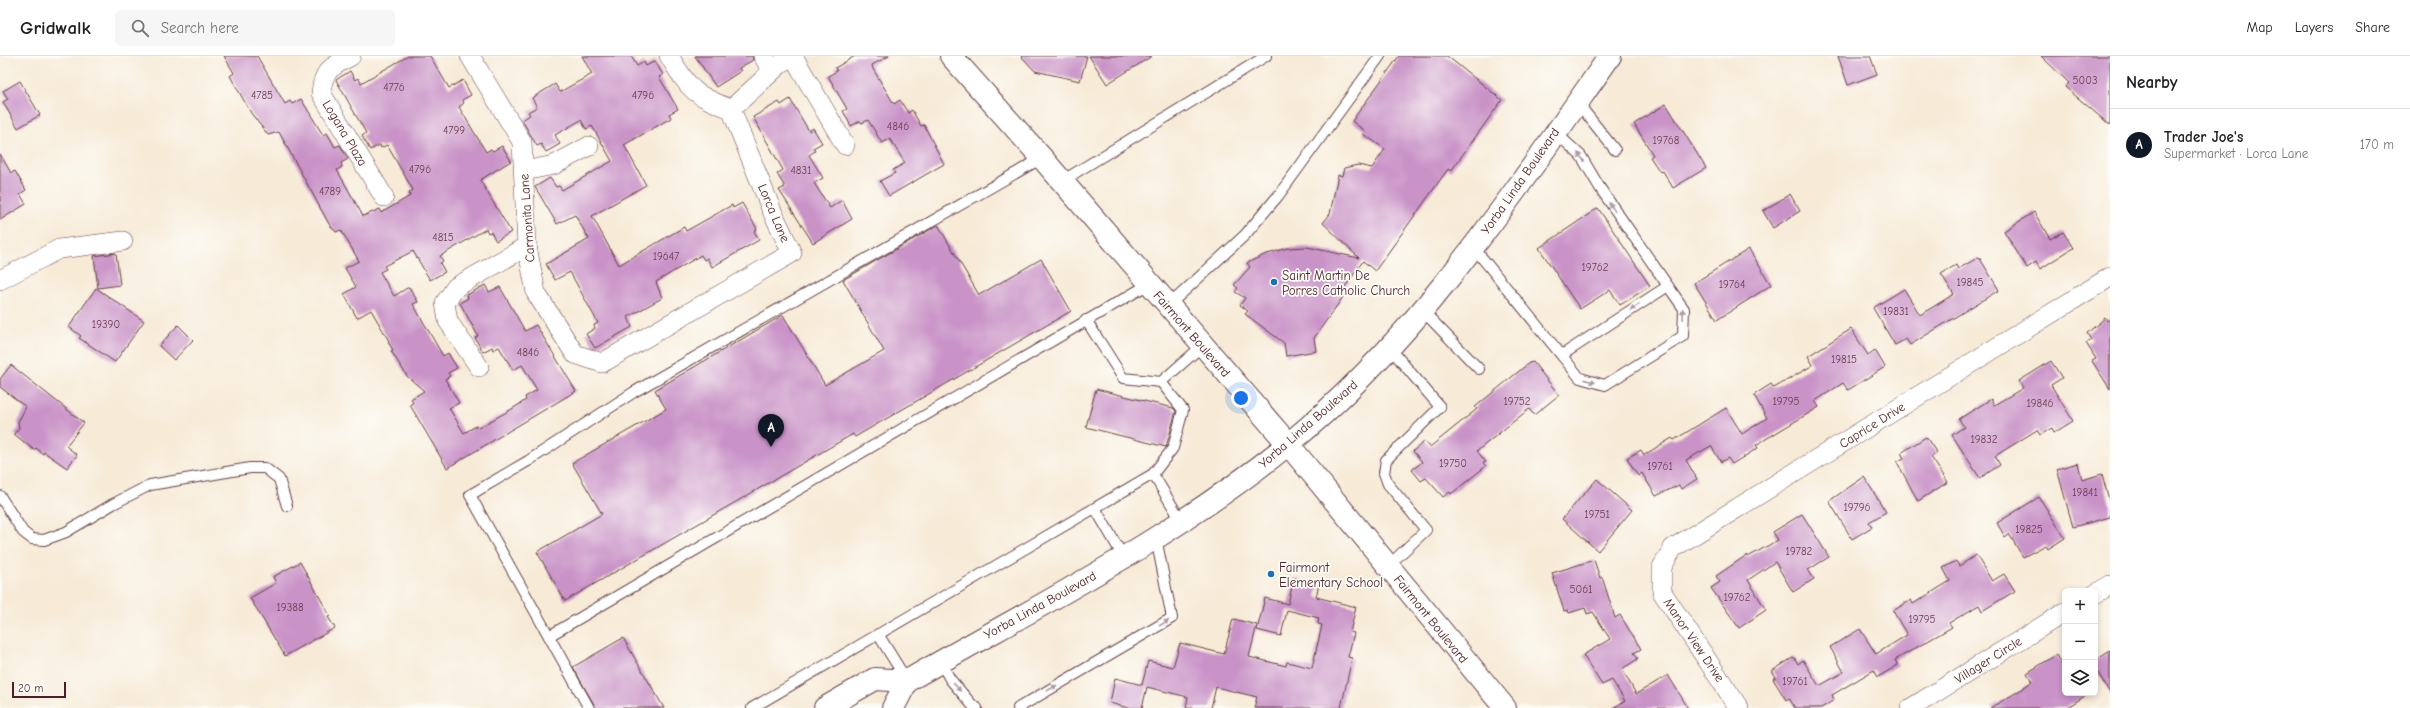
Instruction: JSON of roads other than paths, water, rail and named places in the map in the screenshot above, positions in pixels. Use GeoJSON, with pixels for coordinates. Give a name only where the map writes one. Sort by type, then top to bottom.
{"type":"FeatureCollection","features":[{"type":"Feature","properties":{"kind":"main road","name":"Fairmont Boulevard"},"geometry":{"type":"LineString","coordinates":[[951,56],[1062,181],[1202,346],[1288,444],[1506,708]]}},
{"type":"Feature","properties":{"kind":"main road","name":"Yorba Linda Boulevard"},"geometry":{"type":"LineString","coordinates":[[907,681],[1124,558],[1182,522],[1288,444],[1353,385],[1423,311],[1474,248],[1555,132],[1578,102],[1603,59]]}},
{"type":"Feature","properties":{"kind":"main road"},"geometry":{"type":"LineString","coordinates":[[825,708],[875,679],[907,681],[893,708]]}},
{"type":"Feature","properties":{"kind":"street","name":"Logana Plaza"},"geometry":{"type":"LineString","coordinates":[[351,56],[327,70],[322,82],[321,93],[384,197]]}},
{"type":"Feature","properties":{"kind":"street","name":"Carmonita Lane"},"geometry":{"type":"LineString","coordinates":[[470,56],[522,142],[527,246],[536,293],[575,354],[602,362]]}},
{"type":"Feature","properties":{"kind":"street"},"geometry":{"type":"LineString","coordinates":[[669,56],[686,83],[703,98],[731,108],[768,63],[789,56]]}},
{"type":"Feature","properties":{"kind":"street"},"geometry":{"type":"LineString","coordinates":[[793,56],[845,144]]}},
{"type":"Feature","properties":{"kind":"street","name":"Lorca Lane"},"geometry":{"type":"LineString","coordinates":[[602,362],[792,253],[772,211],[731,108]]}},
{"type":"Feature","properties":{"kind":"street"},"geometry":{"type":"LineString","coordinates":[[524,171],[554,165],[589,146]]}},
{"type":"Feature","properties":{"kind":"street"},"geometry":{"type":"LineString","coordinates":[[0,280],[59,249],[123,241]]}},
{"type":"Feature","properties":{"kind":"street"},"geometry":{"type":"LineString","coordinates":[[479,367],[448,321],[445,303],[456,287],[527,246]]}},
{"type":"Feature","properties":{"kind":"street","name":"Caprice Drive"},"geometry":{"type":"LineString","coordinates":[[1662,592],[1662,567],[1673,548],[2110,277]]}},
{"type":"Feature","properties":{"kind":"street"},"geometry":{"type":"LineString","coordinates":[[2098,592],[2110,585]]}},
{"type":"Feature","properties":{"kind":"street","name":"Manor View Drive"},"geometry":{"type":"LineString","coordinates":[[1662,592],[1739,708]]}},
{"type":"Feature","properties":{"kind":"street","name":"Villager Circle"},"geometry":{"type":"LineString","coordinates":[[1911,708],[2062,614]]}},
{"type":"Feature","properties":{"kind":"lane"},"geometry":{"type":"LineString","coordinates":[[1062,181],[1266,56]]}},
{"type":"Feature","properties":{"kind":"lane"},"geometry":{"type":"LineString","coordinates":[[1168,306],[1245,235],[1278,196],[1380,56]]}},
{"type":"Feature","properties":{"kind":"lane"},"geometry":{"type":"LineString","coordinates":[[1578,102],[1615,150]]}},
{"type":"Feature","properties":{"kind":"lane"},"geometry":{"type":"LineString","coordinates":[[1474,248],[1580,378],[1605,385],[1683,336],[1684,309],[1600,188],[1581,156],[1555,132]]}},
{"type":"Feature","properties":{"kind":"lane"},"geometry":{"type":"LineString","coordinates":[[590,708],[470,495],[528,461],[634,392],[1042,158]]}},
{"type":"Feature","properties":{"kind":"lane"},"geometry":{"type":"LineString","coordinates":[[549,636],[1149,284]]}},
{"type":"Feature","properties":{"kind":"lane"},"geometry":{"type":"LineString","coordinates":[[1562,355],[1668,286]]}},
{"type":"Feature","properties":{"kind":"lane"},"geometry":{"type":"LineString","coordinates":[[1423,311],[1478,370]]}},
{"type":"Feature","properties":{"kind":"lane"},"geometry":{"type":"LineString","coordinates":[[752,708],[1153,474],[1173,448],[1183,410],[1161,382],[1123,378],[1086,320]]}},
{"type":"Feature","properties":{"kind":"lane"},"geometry":{"type":"LineString","coordinates":[[1161,382],[1202,346]]}},
{"type":"Feature","properties":{"kind":"lane"},"geometry":{"type":"LineString","coordinates":[[1388,566],[1426,530],[1388,484],[1384,473],[1386,460],[1440,407],[1389,347]]}},
{"type":"Feature","properties":{"kind":"lane"},"geometry":{"type":"LineString","coordinates":[[0,496],[23,532],[32,539],[44,540],[66,532],[113,504],[150,485],[250,468],[265,468],[279,479],[287,506]]}},
{"type":"Feature","properties":{"kind":"lane"},"geometry":{"type":"LineString","coordinates":[[1153,474],[1182,522]]}},
{"type":"Feature","properties":{"kind":"lane"},"geometry":{"type":"LineString","coordinates":[[1095,508],[1124,558]]}},
{"type":"Feature","properties":{"kind":"lane"},"geometry":{"type":"LineString","coordinates":[[1018,708],[1172,618],[1156,538]]}},
{"type":"Feature","properties":{"kind":"lane"},"geometry":{"type":"LineString","coordinates":[[878,634],[907,681]]}},
{"type":"Feature","properties":{"kind":"lane"},"geometry":{"type":"LineString","coordinates":[[940,661],[950,678],[973,706],[977,708]]}},
{"type":"Feature","properties":{"kind":"place","name":"Saint Martin De Porres Catholic Church"},"geometry":{"type":"Point","coordinates":[1274,282]}},
{"type":"Feature","properties":{"kind":"place","name":"Trader Joe's"},"geometry":{"type":"Point","coordinates":[771,447]}},
{"type":"Feature","properties":{"kind":"place","name":"Fairmont Elementary School"},"geometry":{"type":"Point","coordinates":[1271,574]}}]}
